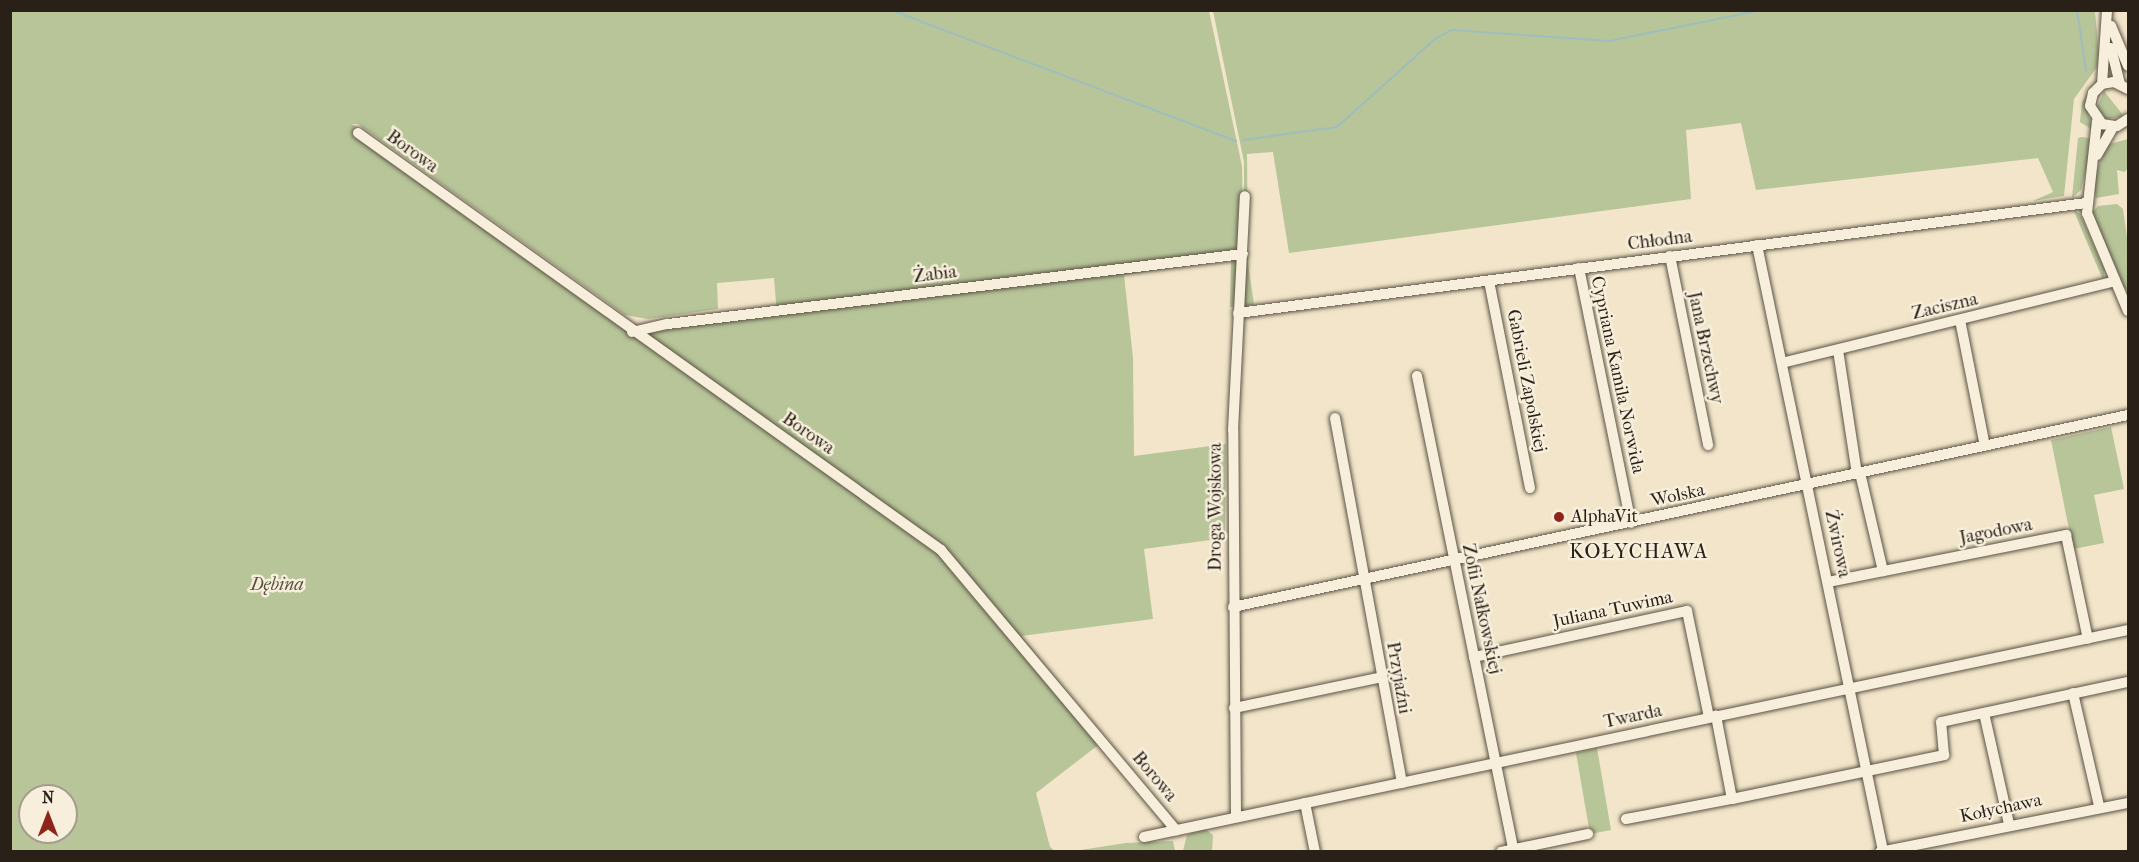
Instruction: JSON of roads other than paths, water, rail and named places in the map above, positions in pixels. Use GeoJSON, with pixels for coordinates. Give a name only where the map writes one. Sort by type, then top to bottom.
{"type":"FeatureCollection","features":[{"type":"Feature","properties":{"kind":"street"},"geometry":{"type":"LineString","coordinates":[[2108,15],[2108,36],[2102,84],[2090,101],[2097,121],[2086,203],[2089,224],[2126,300],[2128,311]]}},
{"type":"Feature","properties":{"kind":"street"},"geometry":{"type":"LineString","coordinates":[[2108,15],[2128,66]]}},
{"type":"Feature","properties":{"kind":"street"},"geometry":{"type":"LineString","coordinates":[[2102,84],[2124,86],[2108,36]]}},
{"type":"Feature","properties":{"kind":"street"},"geometry":{"type":"LineString","coordinates":[[2092,166],[2113,126],[2128,119]]}},
{"type":"Feature","properties":{"kind":"street"},"geometry":{"type":"LineString","coordinates":[[2097,121],[2113,126]]}},
{"type":"Feature","properties":{"kind":"street","name":"Borowa"},"geometry":{"type":"LineString","coordinates":[[358,133],[632,332],[941,550],[1176,830]]}},
{"type":"Feature","properties":{"kind":"street","name":"Droga Wojskowa"},"geometry":{"type":"LineString","coordinates":[[1236,817],[1233,430],[1245,196]]}},
{"type":"Feature","properties":{"kind":"street","name":"Chłodna"},"geometry":{"type":"LineString","coordinates":[[1238,314],[2086,203]]}},
{"type":"Feature","properties":{"kind":"street","name":"Żwirowa"},"geometry":{"type":"LineString","coordinates":[[1757,245],[1882,851]]}},
{"type":"Feature","properties":{"kind":"street","name":"Żabia"},"geometry":{"type":"LineString","coordinates":[[632,332],[668,324],[1243,254]]}},
{"type":"Feature","properties":{"kind":"street","name":"Jana Brzechwy"},"geometry":{"type":"LineString","coordinates":[[1670,256],[1708,446]]}},
{"type":"Feature","properties":{"kind":"street","name":"Cypriana Kamila Norwida"},"geometry":{"type":"LineString","coordinates":[[1579,268],[1631,523]]}},
{"type":"Feature","properties":{"kind":"street","name":"Gabrieli Zapolskiej"},"geometry":{"type":"LineString","coordinates":[[1489,281],[1530,488]]}},
{"type":"Feature","properties":{"kind":"street","name":"Zaciszna"},"geometry":{"type":"LineString","coordinates":[[1782,363],[2115,281]]}},
{"type":"Feature","properties":{"kind":"street"},"geometry":{"type":"LineString","coordinates":[[1960,321],[1985,446]]}},
{"type":"Feature","properties":{"kind":"street"},"geometry":{"type":"LineString","coordinates":[[1838,350],[1859,474],[1883,571]]}},
{"type":"Feature","properties":{"kind":"street","name":"Zofii Nałkowskiej"},"geometry":{"type":"LineString","coordinates":[[1417,376],[1513,849]]}},
{"type":"Feature","properties":{"kind":"street","name":"Wolska"},"geometry":{"type":"LineString","coordinates":[[1233,607],[2128,415]]}},
{"type":"Feature","properties":{"kind":"street","name":"Przyjaźni"},"geometry":{"type":"LineString","coordinates":[[1335,418],[1361,579],[1402,783]]}},
{"type":"Feature","properties":{"kind":"street","name":"Jagodowa"},"geometry":{"type":"LineString","coordinates":[[1828,582],[2066,535],[2088,639]]}},
{"type":"Feature","properties":{"kind":"street","name":"Juliana Tuwima"},"geometry":{"type":"LineString","coordinates":[[1474,657],[1687,611],[1713,717]]}},
{"type":"Feature","properties":{"kind":"street","name":"Twarda"},"geometry":{"type":"LineString","coordinates":[[1144,837],[2128,630]]}},
{"type":"Feature","properties":{"kind":"street"},"geometry":{"type":"LineString","coordinates":[[1234,708],[1382,677]]}},
{"type":"Feature","properties":{"kind":"street"},"geometry":{"type":"LineString","coordinates":[[1626,819],[1732,800],[1944,755],[1941,722],[2128,681]]}},
{"type":"Feature","properties":{"kind":"street"},"geometry":{"type":"LineString","coordinates":[[2073,693],[2099,806]]}},
{"type":"Feature","properties":{"kind":"street"},"geometry":{"type":"LineString","coordinates":[[1984,713],[2008,824]]}},
{"type":"Feature","properties":{"kind":"street"},"geometry":{"type":"LineString","coordinates":[[1713,717],[1732,800]]}},
{"type":"Feature","properties":{"kind":"street"},"geometry":{"type":"LineString","coordinates":[[1305,803],[1315,852]]}},
{"type":"Feature","properties":{"kind":"street","name":"Kołychawa"},"geometry":{"type":"LineString","coordinates":[[1882,851],[2099,806],[2128,803]]}},
{"type":"Feature","properties":{"kind":"street"},"geometry":{"type":"LineString","coordinates":[[1501,852],[1588,834]]}},
{"type":"Feature","properties":{"kind":"waterway"},"geometry":{"type":"LineString","coordinates":[[891,10],[1236,141]]}},
{"type":"Feature","properties":{"kind":"waterway"},"geometry":{"type":"LineString","coordinates":[[1243,140],[1337,127],[1435,39],[1451,30],[1609,41],[1762,10]]}},
{"type":"Feature","properties":{"kind":"waterway"},"geometry":{"type":"LineString","coordinates":[[2077,10],[2086,71]]}},
{"type":"Feature","properties":{"kind":"place","name":"AlphaVit"},"geometry":{"type":"Point","coordinates":[1559,517]}},
{"type":"Feature","properties":{"kind":"district","name":"KOŁYCHAWA"},"geometry":{"type":"Point","coordinates":[1639,551]}},
{"type":"Feature","properties":{"kind":"park label","name":"Dębina"},"geometry":{"type":"Point","coordinates":[277,585]}}]}
